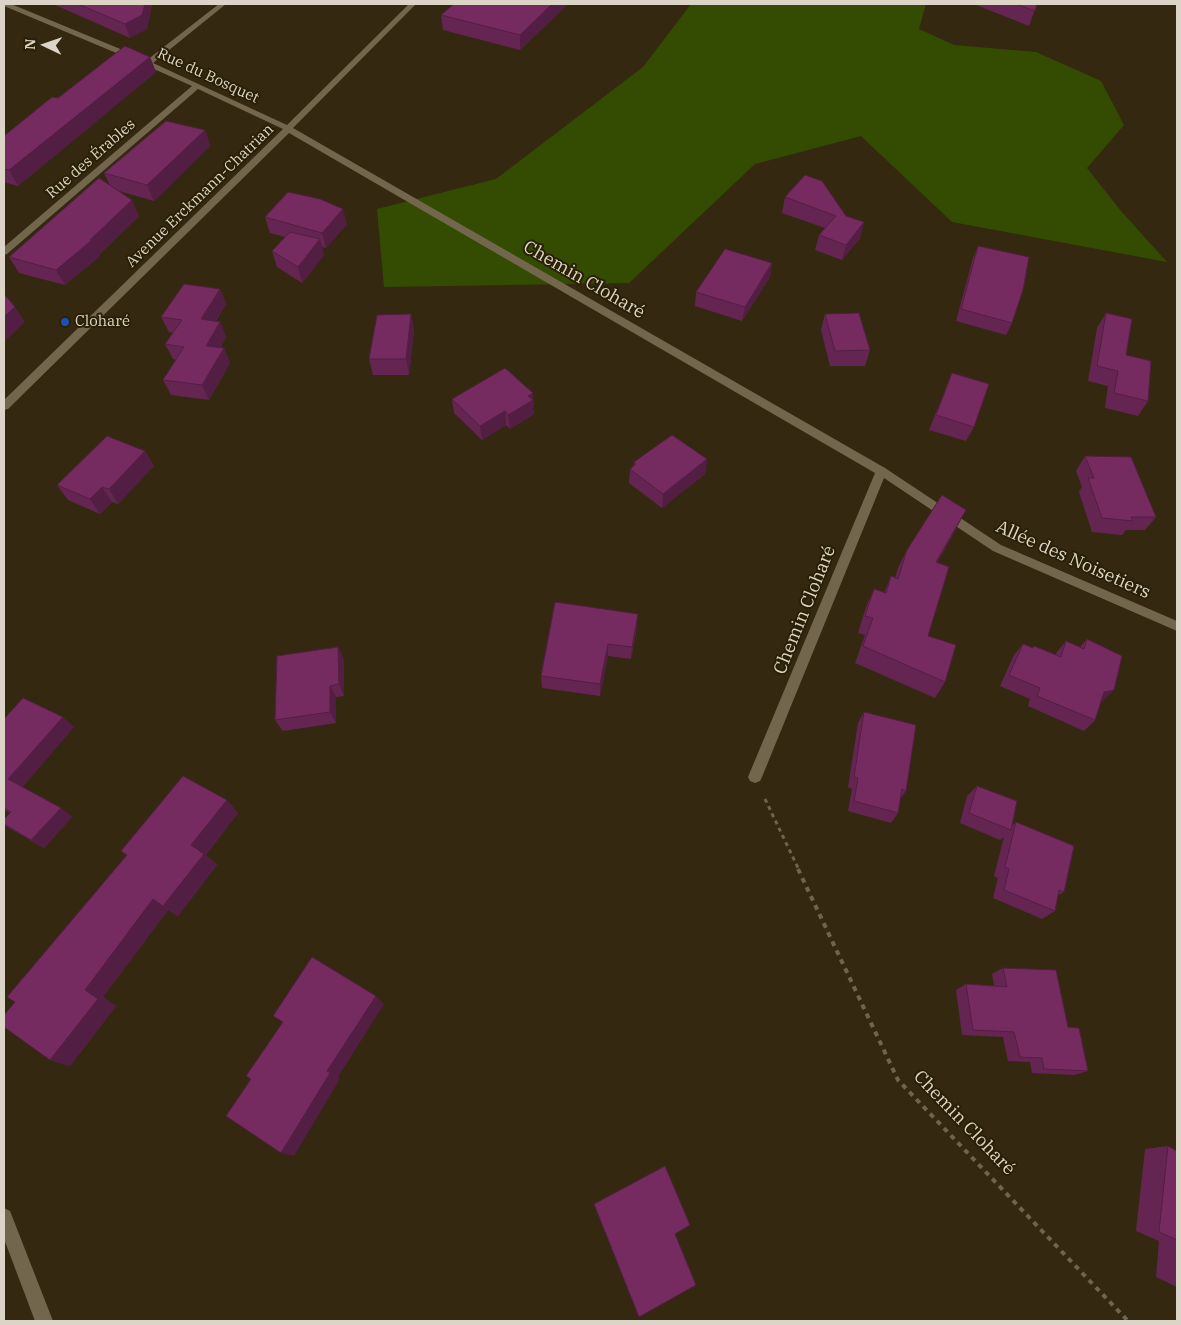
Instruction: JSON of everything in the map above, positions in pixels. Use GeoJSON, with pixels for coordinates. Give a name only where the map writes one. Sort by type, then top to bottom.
{"type":"FeatureCollection","features":[{"type":"Feature","properties":{"kind":"street","name":"Rue du Bosquet"},"geometry":{"type":"LineString","coordinates":[[5,4],[148,63],[288,129]]}},
{"type":"Feature","properties":{"kind":"street"},"geometry":{"type":"LineString","coordinates":[[148,63],[223,4]]}},
{"type":"Feature","properties":{"kind":"street","name":"Avenue Erckmann-Chatrian"},"geometry":{"type":"LineString","coordinates":[[4,406],[288,129],[413,4]]}},
{"type":"Feature","properties":{"kind":"street","name":"Rue des Érables"},"geometry":{"type":"LineString","coordinates":[[4,252],[197,86]]}},
{"type":"Feature","properties":{"kind":"street","name":"Chemin Cloharé"},"geometry":{"type":"LineString","coordinates":[[288,129],[881,472],[755,777]]}},
{"type":"Feature","properties":{"kind":"street","name":"Allée des Noisetiers"},"geometry":{"type":"LineString","coordinates":[[881,472],[997,548],[1177,626]]}},
{"type":"Feature","properties":{"kind":"street"},"geometry":{"type":"LineString","coordinates":[[4,1218],[44,1321]]}},
{"type":"Feature","properties":{"kind":"path","name":"Chemin Cloharé"},"geometry":{"type":"LineString","coordinates":[[755,777],[898,1080],[1128,1321]]}},
{"type":"Feature","properties":{"kind":"green space"},"geometry":{"type":"Polygon","coordinates":[[[691,4],[926,4],[919,29],[954,45],[1036,52],[1101,81],[1124,125],[1087,168],[1121,211],[1167,262],[952,222],[861,136],[755,164],[629,283],[384,287],[377,209],[496,179],[643,67],[691,4]]]}},
{"type":"Feature","properties":{"kind":"building"},"geometry":{"type":"Polygon","coordinates":[[[78,4],[145,4],[142,15],[125,24],[78,4]]]}},
{"type":"Feature","properties":{"kind":"building"},"geometry":{"type":"Polygon","coordinates":[[[454,4],[552,4],[520,35],[441,15],[454,4]]]}},
{"type":"Feature","properties":{"kind":"building"},"geometry":{"type":"Polygon","coordinates":[[[1016,4],[1037,4],[1035,11],[1016,4]]]}},
{"type":"Feature","properties":{"kind":"building"},"geometry":{"type":"Polygon","coordinates":[[[125,46],[150,57],[9,170],[4,169],[4,136],[52,97],[58,98],[125,46]]]}},
{"type":"Feature","properties":{"kind":"building"},"geometry":{"type":"Polygon","coordinates":[[[166,121],[205,130],[147,185],[104,173],[166,121]]]}},
{"type":"Feature","properties":{"kind":"building"},"geometry":{"type":"Polygon","coordinates":[[[805,175],[822,181],[846,216],[864,222],[846,245],[819,235],[836,216],[785,197],[805,175]]]}},
{"type":"Feature","properties":{"kind":"building"},"geometry":{"type":"Polygon","coordinates":[[[99,178],[132,200],[90,240],[92,240],[56,270],[9,257],[99,178]]]}},
{"type":"Feature","properties":{"kind":"building"},"geometry":{"type":"Polygon","coordinates":[[[288,192],[320,199],[343,209],[322,233],[265,217],[288,192]]]}},
{"type":"Feature","properties":{"kind":"building"},"geometry":{"type":"Polygon","coordinates":[[[290,232],[320,239],[298,267],[272,251],[290,232]]]}},
{"type":"Feature","properties":{"kind":"building"},"geometry":{"type":"Polygon","coordinates":[[[978,246],[1029,257],[1023,290],[1012,323],[961,309],[978,246]]]}},
{"type":"Feature","properties":{"kind":"building"},"geometry":{"type":"Polygon","coordinates":[[[725,249],[772,263],[745,307],[696,292],[725,249]]]}},
{"type":"Feature","properties":{"kind":"building"},"geometry":{"type":"Polygon","coordinates":[[[184,284],[220,289],[201,319],[220,322],[206,346],[224,348],[202,385],[163,380],[184,347],[165,344],[182,320],[161,317],[184,284]]]}},
{"type":"Feature","properties":{"kind":"building"},"geometry":{"type":"Polygon","coordinates":[[[4,294],[15,307],[4,317],[4,294]]]}},
{"type":"Feature","properties":{"kind":"building"},"geometry":{"type":"Polygon","coordinates":[[[859,313],[870,350],[835,351],[825,314],[859,313]]]}},
{"type":"Feature","properties":{"kind":"building"},"geometry":{"type":"Polygon","coordinates":[[[1106,313],[1132,319],[1126,355],[1151,361],[1148,401],[1114,393],[1118,371],[1097,366],[1106,313]]]}},
{"type":"Feature","properties":{"kind":"building"},"geometry":{"type":"Polygon","coordinates":[[[411,314],[406,359],[369,359],[377,315],[411,314]]]}},
{"type":"Feature","properties":{"kind":"building"},"geometry":{"type":"Polygon","coordinates":[[[505,368],[533,393],[528,396],[533,400],[508,415],[505,411],[480,426],[452,399],[505,368]]]}},
{"type":"Feature","properties":{"kind":"building"},"geometry":{"type":"Polygon","coordinates":[[[952,373],[989,384],[974,427],[936,415],[952,373]]]}},
{"type":"Feature","properties":{"kind":"building"},"geometry":{"type":"Polygon","coordinates":[[[672,435],[707,459],[663,494],[630,469],[636,464],[634,462],[672,435]]]}},
{"type":"Feature","properties":{"kind":"building"},"geometry":{"type":"Polygon","coordinates":[[[107,436],[145,451],[109,489],[102,487],[90,499],[57,485],[107,436]]]}},
{"type":"Feature","properties":{"kind":"building"},"geometry":{"type":"Polygon","coordinates":[[[1085,456],[1131,457],[1156,517],[1131,517],[1133,521],[1102,518],[1088,478],[1094,478],[1085,456]]]}},
{"type":"Feature","properties":{"kind":"building"},"geometry":{"type":"Polygon","coordinates":[[[942,495],[966,510],[936,562],[949,567],[928,636],[956,645],[945,682],[863,646],[873,618],[865,616],[874,589],[886,593],[891,576],[898,579],[907,550],[942,495]]]}},
{"type":"Feature","properties":{"kind":"building"},"geometry":{"type":"Polygon","coordinates":[[[555,602],[638,614],[632,647],[608,644],[600,684],[541,676],[555,602]]]}},
{"type":"Feature","properties":{"kind":"building"},"geometry":{"type":"Polygon","coordinates":[[[1087,639],[1122,656],[1114,690],[1104,692],[1095,720],[1037,696],[1040,688],[1009,675],[1023,644],[1033,648],[1034,646],[1061,657],[1066,641],[1084,649],[1087,639]]]}},
{"type":"Feature","properties":{"kind":"building"},"geometry":{"type":"Polygon","coordinates":[[[338,647],[339,684],[330,686],[330,712],[275,720],[277,656],[338,647]]]}},
{"type":"Feature","properties":{"kind":"building"},"geometry":{"type":"Polygon","coordinates":[[[23,698],[63,717],[8,779],[61,808],[31,840],[4,824],[4,819],[11,812],[4,808],[4,719],[23,698]]]}},
{"type":"Feature","properties":{"kind":"building"},"geometry":{"type":"Polygon","coordinates":[[[864,712],[916,725],[906,791],[902,789],[898,813],[854,801],[858,778],[854,777],[864,712]]]}},
{"type":"Feature","properties":{"kind":"building"},"geometry":{"type":"Polygon","coordinates":[[[183,776],[227,800],[191,845],[204,854],[163,906],[153,899],[85,990],[98,999],[50,1060],[4,1027],[4,1015],[15,1002],[7,997],[127,855],[121,851],[183,776]]]}},
{"type":"Feature","properties":{"kind":"building"},"geometry":{"type":"Polygon","coordinates":[[[977,786],[1017,801],[1011,830],[969,813],[977,786]]]}},
{"type":"Feature","properties":{"kind":"building"},"geometry":{"type":"Polygon","coordinates":[[[1016,822],[1074,846],[1064,892],[1059,890],[1055,911],[1004,890],[1009,869],[1005,867],[1016,822]]]}},
{"type":"Feature","properties":{"kind":"building"},"geometry":{"type":"Polygon","coordinates":[[[312,957],[376,996],[327,1071],[330,1073],[281,1153],[226,1116],[251,1079],[246,1076],[283,1022],[273,1016],[312,957]]]}},
{"type":"Feature","properties":{"kind":"building"},"geometry":{"type":"Polygon","coordinates":[[[1003,968],[1056,970],[1068,1027],[1079,1028],[1088,1071],[1044,1069],[1042,1058],[1020,1057],[1014,1032],[973,1030],[966,984],[1007,987],[1003,968]]]}},
{"type":"Feature","properties":{"kind":"building"},"geometry":{"type":"Polygon","coordinates":[[[1168,1146],[1177,1151],[1177,1240],[1159,1232],[1168,1146]]]}},
{"type":"Feature","properties":{"kind":"building"},"geometry":{"type":"Polygon","coordinates":[[[665,1166],[690,1225],[675,1234],[696,1285],[639,1317],[594,1204],[665,1166]]]}},
{"type":"Feature","properties":{"kind":"place","name":"Cloharé"},"geometry":{"type":"Point","coordinates":[65,322]}}]}
